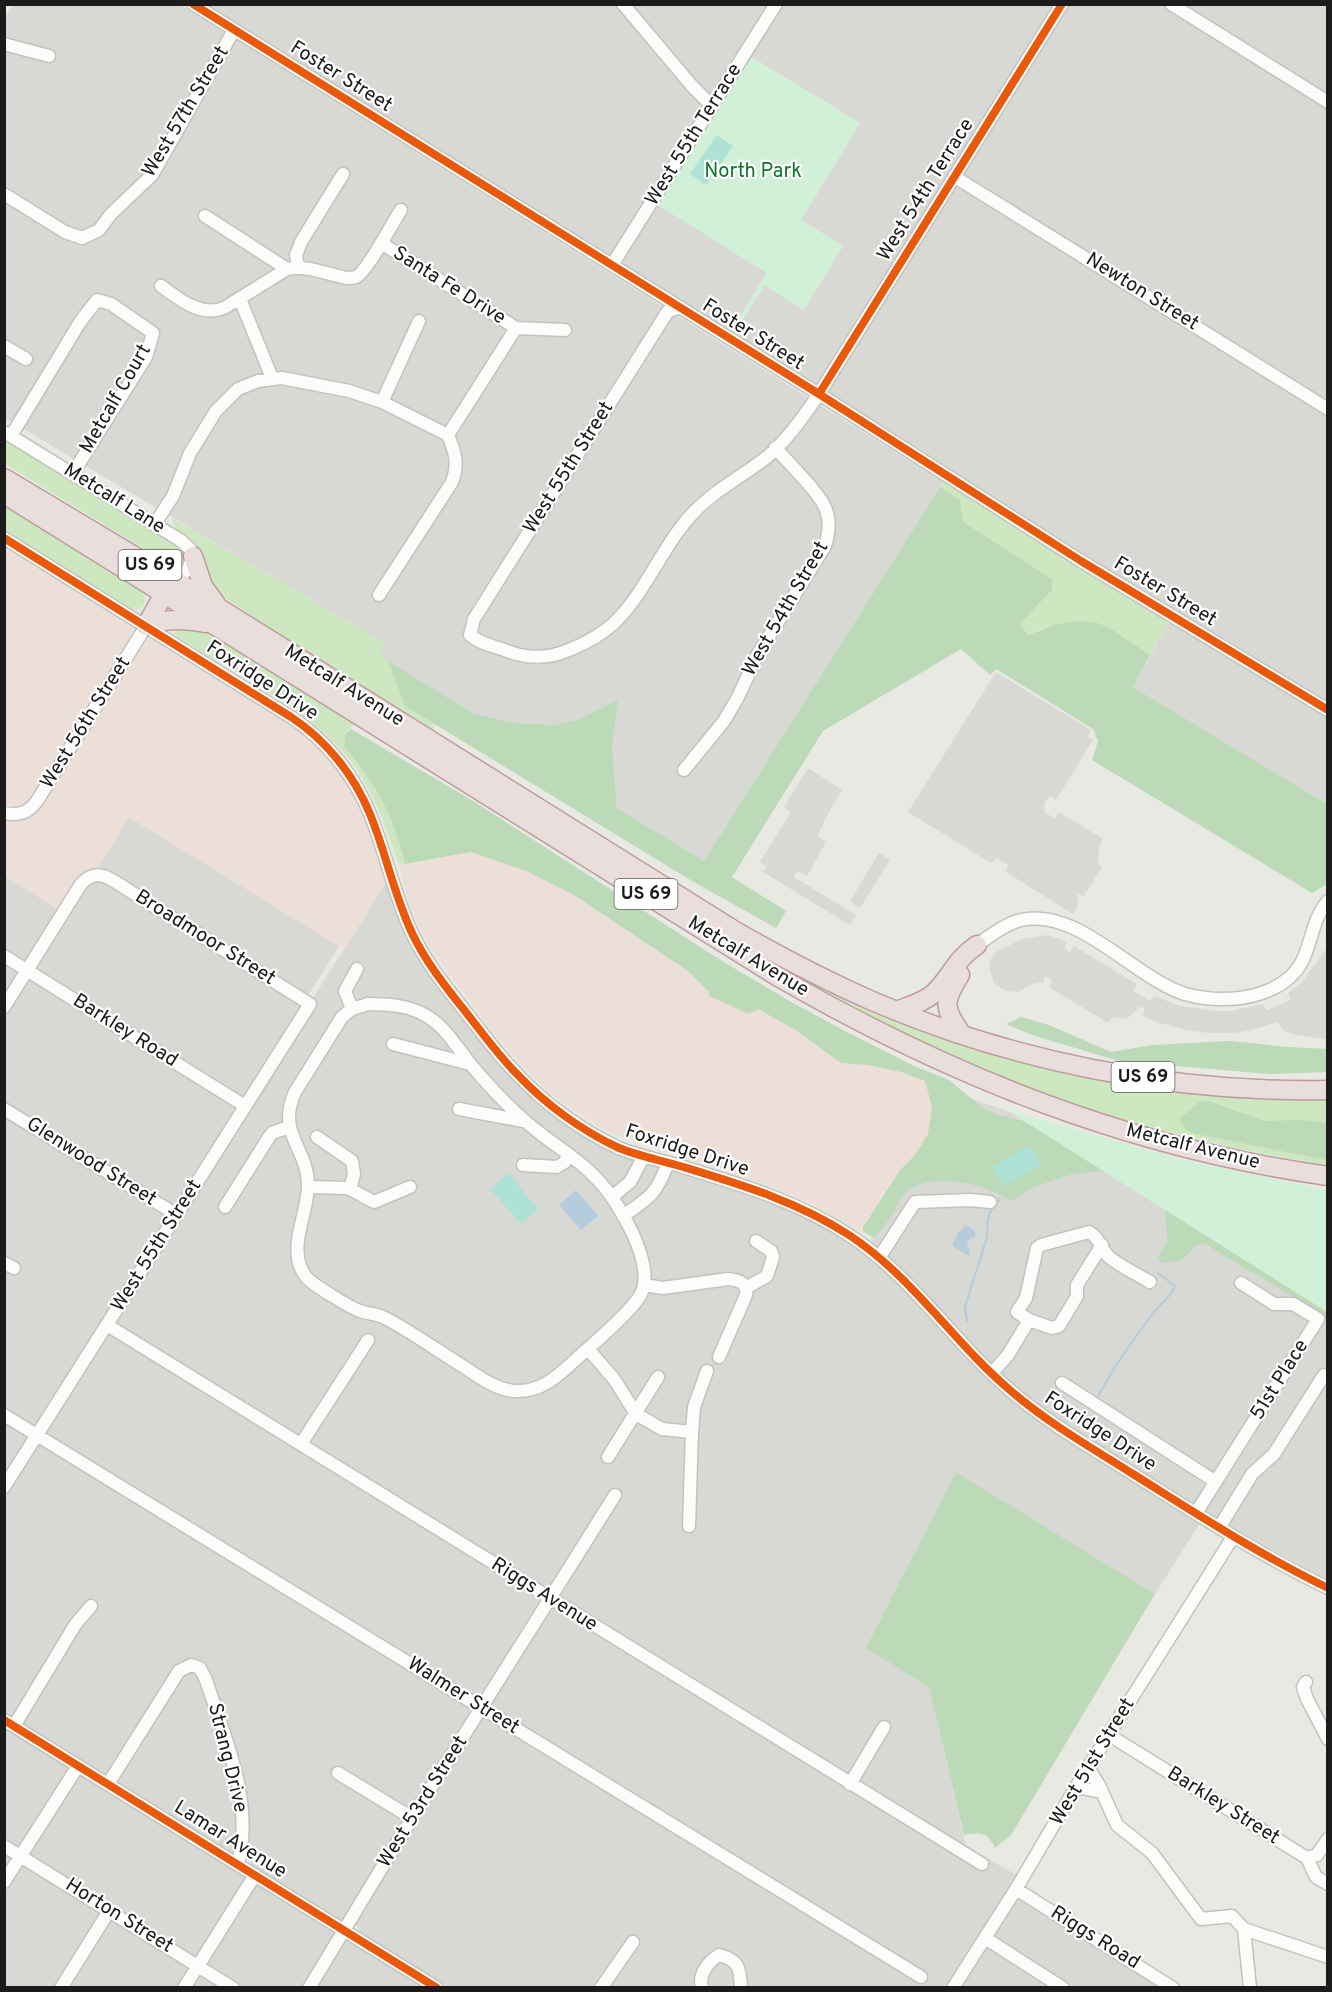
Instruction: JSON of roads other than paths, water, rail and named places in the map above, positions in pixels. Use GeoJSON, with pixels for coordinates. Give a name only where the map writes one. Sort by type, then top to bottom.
{"type":"FeatureCollection","features":[{"type":"Feature","properties":{"kind":"highway","name":"Metcalf Avenue"},"geometry":{"type":"LineString","coordinates":[[4,478],[170,588],[780,978],[882,1034],[932,1059],[1010,1091],[1109,1126],[1216,1154],[1328,1176]]}},
{"type":"Feature","properties":{"kind":"highway","name":"Metcalf Avenue"},"geometry":{"type":"LineString","coordinates":[[4,494],[170,588]]}},
{"type":"Feature","properties":{"kind":"highway"},"geometry":{"type":"LineString","coordinates":[[146,626],[176,619],[217,617],[193,556]]}},
{"type":"Feature","properties":{"kind":"highway"},"geometry":{"type":"LineString","coordinates":[[146,626],[159,601],[170,588],[172,593],[182,596],[236,629],[294,655]]}},
{"type":"Feature","properties":{"kind":"highway","name":"Metcalf Avenue"},"geometry":{"type":"LineString","coordinates":[[217,617],[294,655],[732,929],[808,970],[896,1011],[963,1035],[1064,1063],[1146,1078],[1252,1089],[1328,1090]]}},
{"type":"Feature","properties":{"kind":"highway"},"geometry":{"type":"LineString","coordinates":[[896,1011],[934,993],[963,954],[977,945]]}},
{"type":"Feature","properties":{"kind":"highway"},"geometry":{"type":"LineString","coordinates":[[963,1035],[948,1013],[947,1004],[950,990],[971,959],[977,945]]}},
{"type":"Feature","properties":{"kind":"street","name":"Foster Street"},"geometry":{"type":"LineString","coordinates":[[193,4],[819,394],[1090,566],[1328,710]]}},
{"type":"Feature","properties":{"kind":"street"},"geometry":{"type":"LineString","coordinates":[[623,4],[692,86],[711,105]]}},
{"type":"Feature","properties":{"kind":"street","name":"West 55th Terrace"},"geometry":{"type":"LineString","coordinates":[[612,265],[776,4]]}},
{"type":"Feature","properties":{"kind":"street","name":"West 54th Terrace"},"geometry":{"type":"LineString","coordinates":[[470,635],[477,641],[535,658],[561,653],[598,636],[616,621],[627,609],[681,527],[694,512],[717,491],[755,466],[801,420],[1062,4]]}},
{"type":"Feature","properties":{"kind":"street"},"geometry":{"type":"LineString","coordinates":[[1171,4],[1328,102]]}},
{"type":"Feature","properties":{"kind":"street","name":"West 57th Street"},"geometry":{"type":"LineString","coordinates":[[4,194],[65,232],[82,238],[99,230],[111,214],[152,175],[234,30]]}},
{"type":"Feature","properties":{"kind":"street"},"geometry":{"type":"LineString","coordinates":[[4,44],[49,56]]}},
{"type":"Feature","properties":{"kind":"street"},"geometry":{"type":"LineString","coordinates":[[161,286],[204,312],[214,312],[292,268],[301,242],[343,174]]}},
{"type":"Feature","properties":{"kind":"street","name":"Newton Street"},"geometry":{"type":"LineString","coordinates":[[955,177],[1328,409]]}},
{"type":"Feature","properties":{"kind":"street"},"geometry":{"type":"LineString","coordinates":[[205,216],[292,268],[317,269],[349,279],[358,276],[401,210]]}},
{"type":"Feature","properties":{"kind":"street","name":"Santa Fe Drive"},"geometry":{"type":"LineString","coordinates":[[381,243],[516,328]]}},
{"type":"Feature","properties":{"kind":"street"},"geometry":{"type":"LineString","coordinates":[[240,299],[272,378]]}},
{"type":"Feature","properties":{"kind":"street","name":"Metcalf Court"},"geometry":{"type":"LineString","coordinates":[[8,434],[80,322],[97,300],[111,304],[153,333],[152,342],[146,357],[73,473]]}},
{"type":"Feature","properties":{"kind":"street","name":"West 55th Street"},"geometry":{"type":"LineString","coordinates":[[470,635],[474,619],[655,331],[668,311],[678,308]]}},
{"type":"Feature","properties":{"kind":"street"},"geometry":{"type":"LineString","coordinates":[[382,402],[419,321]]}},
{"type":"Feature","properties":{"kind":"street"},"geometry":{"type":"LineString","coordinates":[[448,435],[516,328],[565,330]]}},
{"type":"Feature","properties":{"kind":"street"},"geometry":{"type":"LineString","coordinates":[[4,346],[26,359]]}},
{"type":"Feature","properties":{"kind":"street"},"geometry":{"type":"LineString","coordinates":[[154,525],[177,487],[190,453],[223,403],[238,389],[272,378],[326,386],[382,402],[448,435],[457,459],[457,470],[452,482],[379,595]]}},
{"type":"Feature","properties":{"kind":"street","name":"Metcalf Lane"},"geometry":{"type":"LineString","coordinates":[[8,434],[180,540],[190,549],[193,556]]}},
{"type":"Feature","properties":{"kind":"street","name":"West 54th Street"},"geometry":{"type":"LineString","coordinates":[[684,770],[724,721],[758,654],[825,546],[829,534],[830,523],[824,502],[775,448]]}},
{"type":"Feature","properties":{"kind":"street","name":"Foxridge Drive"},"geometry":{"type":"LineString","coordinates":[[4,538],[298,721],[327,749],[352,779],[366,804],[376,828],[398,902],[414,938],[432,969],[504,1061],[540,1097],[606,1141],[644,1156],[792,1203],[848,1234],[879,1258],[917,1293],[992,1373],[1018,1397],[1056,1425],[1233,1537],[1285,1567],[1328,1588]]}},
{"type":"Feature","properties":{"kind":"street"},"geometry":{"type":"LineString","coordinates":[[170,588],[188,569],[193,556]]}},
{"type":"Feature","properties":{"kind":"street","name":"West 56th Street"},"geometry":{"type":"LineString","coordinates":[[4,813],[21,814],[30,810],[37,801],[146,626]]}},
{"type":"Feature","properties":{"kind":"street","name":"Broadmoor Street"},"geometry":{"type":"LineString","coordinates":[[27,971],[81,884],[89,877],[99,874],[310,1004]]}},
{"type":"Feature","properties":{"kind":"street"},"geometry":{"type":"LineString","coordinates":[[977,945],[993,933],[1020,920],[1058,922],[1085,935],[1152,977],[1185,994],[1213,999],[1245,998],[1275,987],[1297,969],[1306,954],[1314,922],[1328,900]]}},
{"type":"Feature","properties":{"kind":"street","name":"Barkley Road"},"geometry":{"type":"LineString","coordinates":[[4,956],[245,1106]]}},
{"type":"Feature","properties":{"kind":"street"},"geometry":{"type":"LineString","coordinates":[[352,1009],[345,991],[357,969]]}},
{"type":"Feature","properties":{"kind":"street"},"geometry":{"type":"LineString","coordinates":[[4,1007],[27,971]]}},
{"type":"Feature","properties":{"kind":"street","name":"West 55th Street"},"geometry":{"type":"LineString","coordinates":[[4,1487],[310,1004]]}},
{"type":"Feature","properties":{"kind":"street"},"geometry":{"type":"LineString","coordinates":[[368,1004],[402,1006],[422,1013],[442,1028],[470,1064],[524,1121],[581,1163],[612,1197],[623,1216],[644,1264],[644,1285],[637,1300],[588,1349],[543,1386],[529,1390],[499,1387],[386,1318],[357,1310],[311,1282],[300,1265],[298,1250],[308,1187],[306,1167],[289,1127],[288,1116],[295,1092],[342,1017],[352,1009],[368,1004]]}},
{"type":"Feature","properties":{"kind":"street"},"geometry":{"type":"LineString","coordinates":[[393,1044],[470,1064]]}},
{"type":"Feature","properties":{"kind":"street","name":"Glenwood Street"},"geometry":{"type":"LineString","coordinates":[[4,1109],[177,1215]]}},
{"type":"Feature","properties":{"kind":"street"},"geometry":{"type":"LineString","coordinates":[[459,1109],[524,1121]]}},
{"type":"Feature","properties":{"kind":"street"},"geometry":{"type":"LineString","coordinates":[[225,1207],[270,1135],[289,1127]]}},
{"type":"Feature","properties":{"kind":"street"},"geometry":{"type":"LineString","coordinates":[[317,1137],[352,1161],[354,1174],[350,1189]]}},
{"type":"Feature","properties":{"kind":"street"},"geometry":{"type":"LineString","coordinates":[[524,1165],[557,1167],[565,1162],[568,1155]]}},
{"type":"Feature","properties":{"kind":"street","name":"Foxridge Drive"},"geometry":{"type":"LineString","coordinates":[[612,1197],[630,1182],[644,1156]]}},
{"type":"Feature","properties":{"kind":"street","name":"Foxridge Drive"},"geometry":{"type":"LineString","coordinates":[[623,1216],[653,1194],[661,1182],[668,1163]]}},
{"type":"Feature","properties":{"kind":"street"},"geometry":{"type":"LineString","coordinates":[[308,1187],[350,1189],[374,1202],[410,1187]]}},
{"type":"Feature","properties":{"kind":"street"},"geometry":{"type":"LineString","coordinates":[[879,1258],[915,1202],[971,1200],[990,1202]]}},
{"type":"Feature","properties":{"kind":"street"},"geometry":{"type":"LineString","coordinates":[[1102,1245],[1077,1285],[1077,1296],[1059,1326],[1052,1328],[1029,1320],[1017,1312],[1026,1298],[1037,1248],[1089,1232],[1093,1233],[1102,1245],[1108,1256],[1150,1282]]}},
{"type":"Feature","properties":{"kind":"street"},"geometry":{"type":"LineString","coordinates":[[746,1288],[767,1275],[773,1257],[771,1251],[756,1241]]}},
{"type":"Feature","properties":{"kind":"street"},"geometry":{"type":"LineString","coordinates":[[644,1285],[663,1288],[728,1279],[741,1282],[746,1288],[746,1295],[719,1357]]}},
{"type":"Feature","properties":{"kind":"street","name":"51st Place"},"geometry":{"type":"LineString","coordinates":[[1196,1513],[1318,1319],[1293,1304],[1274,1304],[1242,1283]]}},
{"type":"Feature","properties":{"kind":"street"},"geometry":{"type":"LineString","coordinates":[[992,1373],[1008,1355],[1029,1320]]}},
{"type":"Feature","properties":{"kind":"street","name":"Riggs Avenue"},"geometry":{"type":"LineString","coordinates":[[107,1324],[982,1864]]}},
{"type":"Feature","properties":{"kind":"street"},"geometry":{"type":"LineString","coordinates":[[302,1444],[368,1340]]}},
{"type":"Feature","properties":{"kind":"street"},"geometry":{"type":"LineString","coordinates":[[588,1349],[614,1379],[636,1414],[662,1429],[692,1432]]}},
{"type":"Feature","properties":{"kind":"street"},"geometry":{"type":"LineString","coordinates":[[689,1526],[694,1407],[707,1371]]}},
{"type":"Feature","properties":{"kind":"street"},"geometry":{"type":"LineString","coordinates":[[1219,1528],[1252,1474],[1274,1454],[1326,1376]]}},
{"type":"Feature","properties":{"kind":"street"},"geometry":{"type":"LineString","coordinates":[[608,1457],[658,1377]]}},
{"type":"Feature","properties":{"kind":"street","name":"Foxridge Drive"},"geometry":{"type":"LineString","coordinates":[[1062,1383],[1216,1482]]}},
{"type":"Feature","properties":{"kind":"street","name":"Walmer Street"},"geometry":{"type":"LineString","coordinates":[[4,1415],[921,1977]]}},
{"type":"Feature","properties":{"kind":"street","name":"West 53rd Street"},"geometry":{"type":"LineString","coordinates":[[309,1988],[412,1818],[615,1495]]}},
{"type":"Feature","properties":{"kind":"street","name":"West 51st Street"},"geometry":{"type":"LineString","coordinates":[[952,1988],[1016,1889],[1088,1768],[1233,1537]]}},
{"type":"Feature","properties":{"kind":"street"},"geometry":{"type":"LineString","coordinates":[[9,1723],[75,1625],[91,1606]]}},
{"type":"Feature","properties":{"kind":"street","name":"Strang Drive"},"geometry":{"type":"LineString","coordinates":[[108,1784],[178,1673],[193,1665],[202,1670],[240,1793],[243,1823],[242,1850],[238,1864]]}},
{"type":"Feature","properties":{"kind":"street"},"geometry":{"type":"LineString","coordinates":[[1305,1682],[1303,1687],[1305,1695],[1328,1738]]}},
{"type":"Feature","properties":{"kind":"street","name":"Lamar Avenue"},"geometry":{"type":"LineString","coordinates":[[9,1723],[437,1988]]}},
{"type":"Feature","properties":{"kind":"street"},"geometry":{"type":"LineString","coordinates":[[850,1784],[884,1727]]}},
{"type":"Feature","properties":{"kind":"street","name":"Barkley Street"},"geometry":{"type":"LineString","coordinates":[[1109,1735],[1307,1858],[1316,1877],[1328,1884]]}},
{"type":"Feature","properties":{"kind":"street"},"geometry":{"type":"LineString","coordinates":[[4,1882],[78,1766]]}},
{"type":"Feature","properties":{"kind":"street"},"geometry":{"type":"LineString","coordinates":[[1088,1768],[1117,1825],[1152,1853],[1201,1919],[1232,1916],[1244,1929],[1328,1958]]}},
{"type":"Feature","properties":{"kind":"street"},"geometry":{"type":"LineString","coordinates":[[338,1773],[412,1818]]}},
{"type":"Feature","properties":{"kind":"street"},"geometry":{"type":"LineString","coordinates":[[1077,1787],[1101,1792]]}},
{"type":"Feature","properties":{"kind":"street"},"geometry":{"type":"LineString","coordinates":[[1307,1858],[1317,1855],[1328,1839]]}},
{"type":"Feature","properties":{"kind":"street","name":"Horton Street"},"geometry":{"type":"LineString","coordinates":[[4,1846],[233,1988]]}},
{"type":"Feature","properties":{"kind":"street"},"geometry":{"type":"LineString","coordinates":[[184,1988],[255,1875]]}},
{"type":"Feature","properties":{"kind":"street","name":"Riggs Road"},"geometry":{"type":"LineString","coordinates":[[1016,1889],[1173,1988]]}},
{"type":"Feature","properties":{"kind":"street"},"geometry":{"type":"LineString","coordinates":[[61,1988],[110,1911]]}},
{"type":"Feature","properties":{"kind":"street"},"geometry":{"type":"LineString","coordinates":[[1244,1929],[1250,1988]]}},
{"type":"Feature","properties":{"kind":"street"},"geometry":{"type":"LineString","coordinates":[[985,1938],[1063,1988]]}},
{"type":"Feature","properties":{"kind":"street"},"geometry":{"type":"LineString","coordinates":[[601,1988],[633,1942]]}},
{"type":"Feature","properties":{"kind":"street"},"geometry":{"type":"LineString","coordinates":[[702,1988],[701,1977],[706,1966],[719,1955],[736,1963],[740,1972],[741,1988]]}},
{"type":"Feature","properties":{"kind":"waterway"},"geometry":{"type":"LineString","coordinates":[[967,1321],[965,1307],[987,1237],[988,1220],[991,1210],[1000,1198]]}},
{"type":"Feature","properties":{"kind":"waterway"},"geometry":{"type":"LineString","coordinates":[[1098,1397],[1132,1342],[1175,1286],[1158,1273]]}},
{"type":"Feature","properties":{"kind":"park label","name":"North Park"},"geometry":{"type":"Point","coordinates":[753,172]}}]}
